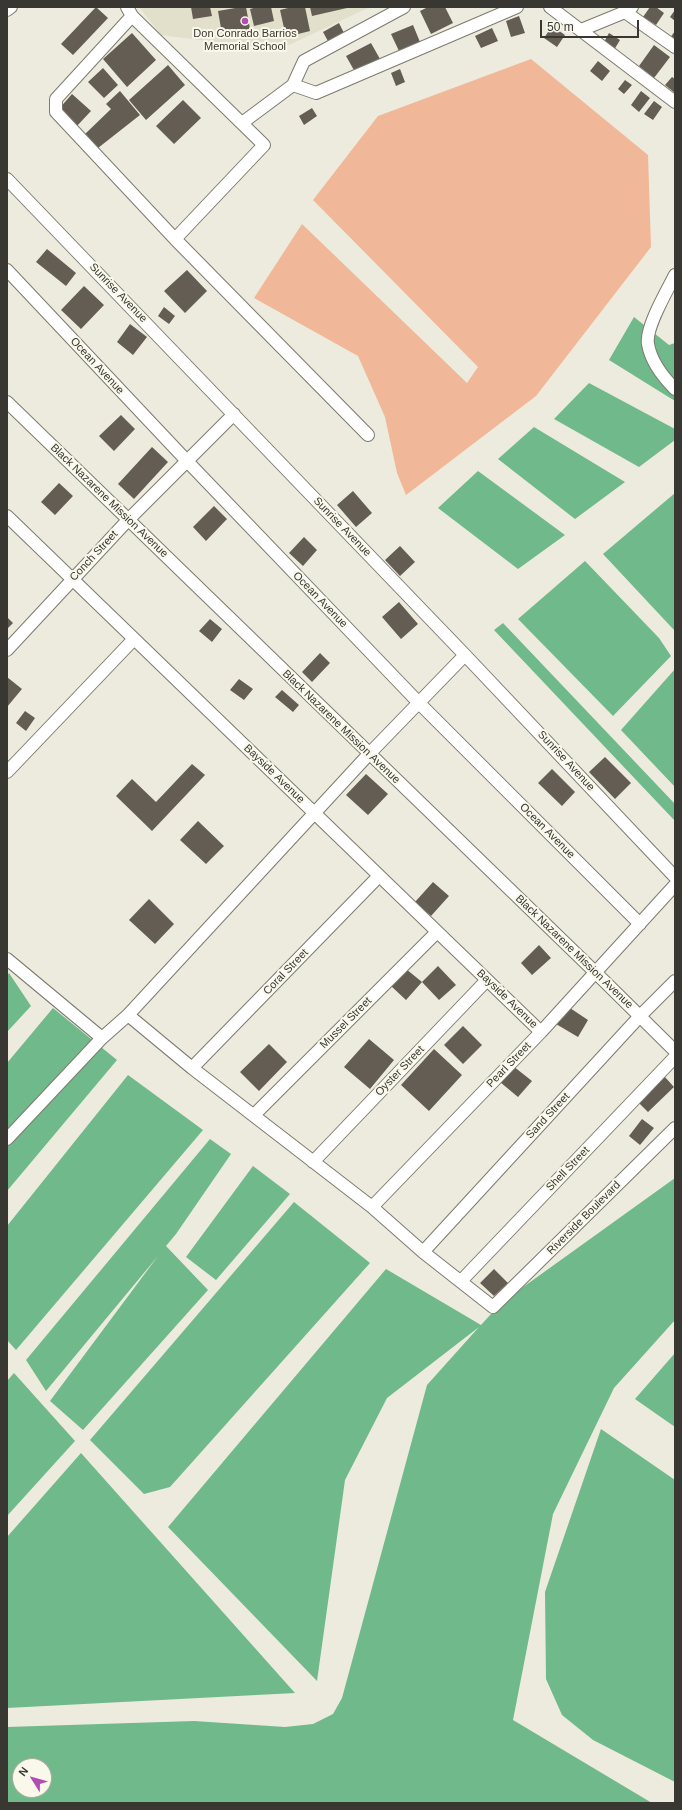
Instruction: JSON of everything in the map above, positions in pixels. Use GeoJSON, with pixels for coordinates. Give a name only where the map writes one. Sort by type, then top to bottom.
{"type":"FeatureCollection","features":[{"type":"Feature","properties":{"kind":"street"},"geometry":{"type":"LineString","coordinates":[[7,10],[11,7]]}},
{"type":"Feature","properties":{"kind":"street"},"geometry":{"type":"LineString","coordinates":[[242,122],[293,85],[304,61],[404,7]]}},
{"type":"Feature","properties":{"kind":"street"},"geometry":{"type":"LineString","coordinates":[[293,85],[316,93],[514,7]]}},
{"type":"Feature","properties":{"kind":"street"},"geometry":{"type":"LineString","coordinates":[[550,7],[675,102]]}},
{"type":"Feature","properties":{"kind":"street"},"geometry":{"type":"LineString","coordinates":[[581,30],[629,10],[675,47]]}},
{"type":"Feature","properties":{"kind":"street"},"geometry":{"type":"LineString","coordinates":[[175,239],[264,145],[130,11],[56,99],[56,112],[175,239],[368,435]]}},
{"type":"Feature","properties":{"kind":"street","name":"Sunrise Avenue"},"geometry":{"type":"LineString","coordinates":[[7,179],[465,655],[675,877]]}},
{"type":"Feature","properties":{"kind":"street","name":"Ocean Avenue"},"geometry":{"type":"LineString","coordinates":[[7,270],[186,460],[419,703],[640,924]]}},
{"type":"Feature","properties":{"kind":"street"},"geometry":{"type":"LineString","coordinates":[[675,275],[652,319],[647,344],[658,371],[675,390]]}},
{"type":"Feature","properties":{"kind":"street","name":"Black Nazarene Mission Avenue"},"geometry":{"type":"LineString","coordinates":[[7,402],[369,754],[596,972],[675,1051]]}},
{"type":"Feature","properties":{"kind":"street","name":"Conch Street"},"geometry":{"type":"LineString","coordinates":[[7,650],[128,520],[186,460],[234,414]]}},
{"type":"Feature","properties":{"kind":"street","name":"Bayside Avenue"},"geometry":{"type":"LineString","coordinates":[[9,523],[73,579],[541,1032]]}},
{"type":"Feature","properties":{"kind":"street"},"geometry":{"type":"LineString","coordinates":[[7,772],[134,639]]}},
{"type":"Feature","properties":{"kind":"street"},"geometry":{"type":"LineString","coordinates":[[7,1139],[102,1038],[128,1015],[369,754],[465,655]]}},
{"type":"Feature","properties":{"kind":"street","name":"Coral Street"},"geometry":{"type":"LineString","coordinates":[[192,1068],[379,876]]}},
{"type":"Feature","properties":{"kind":"street","name":"Pearl Street"},"geometry":{"type":"LineString","coordinates":[[372,1207],[541,1032],[675,885]]}},
{"type":"Feature","properties":{"kind":"street","name":"Mussel Street"},"geometry":{"type":"LineString","coordinates":[[254,1115],[437,932]]}},
{"type":"Feature","properties":{"kind":"street"},"geometry":{"type":"LineString","coordinates":[[7,959],[102,1038]]}},
{"type":"Feature","properties":{"kind":"street","name":"Oyster Street"},"geometry":{"type":"LineString","coordinates":[[313,1162],[487,980]]}},
{"type":"Feature","properties":{"kind":"street","name":"Sand Street"},"geometry":{"type":"LineString","coordinates":[[423,1252],[640,1016],[675,981]]}},
{"type":"Feature","properties":{"kind":"street"},"geometry":{"type":"LineString","coordinates":[[128,1015],[192,1068],[372,1207],[423,1252],[461,1282]]}},
{"type":"Feature","properties":{"kind":"street","name":"Shell Street"},"geometry":{"type":"LineString","coordinates":[[461,1282],[675,1057]]}},
{"type":"Feature","properties":{"kind":"street","name":"Riverside Boulevard"},"geometry":{"type":"LineString","coordinates":[[461,1282],[493,1307],[675,1128]]}},
{"type":"Feature","properties":{"kind":"shaded area","name":"Don Conrado Barrios Memorial School"},"geometry":{"type":"Polygon","coordinates":[[[139,7],[370,7],[278,50],[161,35],[139,7]]]}},
{"type":"Feature","properties":{"kind":"shaded area"},"geometry":{"type":"Polygon","coordinates":[[[531,59],[648,155],[651,247],[536,396],[406,495],[397,473],[385,417],[358,356],[254,298],[302,224],[467,383],[478,367],[313,200],[378,116],[531,59]]]}},
{"type":"Feature","properties":{"kind":"shaded area"},"geometry":{"type":"Polygon","coordinates":[[[634,317],[669,345],[675,343],[675,401],[609,360],[634,317]]]}},
{"type":"Feature","properties":{"kind":"shaded area"},"geometry":{"type":"Polygon","coordinates":[[[589,383],[675,429],[675,440],[639,467],[554,419],[589,383]]]}},
{"type":"Feature","properties":{"kind":"shaded area"},"geometry":{"type":"Polygon","coordinates":[[[534,427],[625,482],[575,519],[498,459],[534,427]]]}},
{"type":"Feature","properties":{"kind":"shaded area"},"geometry":{"type":"Polygon","coordinates":[[[478,471],[565,535],[518,569],[438,508],[478,471]]]}},
{"type":"Feature","properties":{"kind":"shaded area"},"geometry":{"type":"Polygon","coordinates":[[[675,493],[675,627],[674,630],[603,554],[675,493]]]}},
{"type":"Feature","properties":{"kind":"shaded area"},"geometry":{"type":"Polygon","coordinates":[[[585,561],[659,638],[671,656],[613,716],[518,619],[585,561]]]}},
{"type":"Feature","properties":{"kind":"shaded area"},"geometry":{"type":"Polygon","coordinates":[[[503,623],[675,804],[675,821],[494,630],[503,623]]]}},
{"type":"Feature","properties":{"kind":"shaded area"},"geometry":{"type":"Polygon","coordinates":[[[675,669],[675,787],[621,730],[675,669]]]}},
{"type":"Feature","properties":{"kind":"shaded area"},"geometry":{"type":"Polygon","coordinates":[[[9,973],[31,1006],[7,1032],[7,976],[9,973]]]}},
{"type":"Feature","properties":{"kind":"shaded area"},"geometry":{"type":"Polygon","coordinates":[[[53,1008],[117,1060],[7,1191],[7,1063],[53,1008]]]}},
{"type":"Feature","properties":{"kind":"shaded area"},"geometry":{"type":"Polygon","coordinates":[[[128,1075],[203,1130],[16,1350],[7,1340],[7,1226],[128,1075]]]}},
{"type":"Feature","properties":{"kind":"shaded area"},"geometry":{"type":"Polygon","coordinates":[[[210,1139],[231,1154],[176,1234],[166,1246],[208,1290],[83,1430],[50,1401],[158,1256],[46,1391],[26,1360],[210,1139]]]}},
{"type":"Feature","properties":{"kind":"shaded area"},"geometry":{"type":"Polygon","coordinates":[[[253,1166],[290,1194],[216,1280],[186,1257],[253,1166]]]}},
{"type":"Feature","properties":{"kind":"shaded area"},"geometry":{"type":"Polygon","coordinates":[[[675,1178],[675,1320],[614,1388],[553,1514],[513,1720],[652,1803],[7,1803],[7,1727],[194,1721],[285,1727],[313,1724],[333,1714],[342,1698],[427,1385],[479,1327],[387,1398],[345,1480],[317,1681],[168,1527],[386,1269],[481,1325],[501,1303],[675,1178]]]}},
{"type":"Feature","properties":{"kind":"shaded area"},"geometry":{"type":"Polygon","coordinates":[[[294,1202],[370,1263],[170,1487],[144,1494],[90,1440],[294,1202]]]}},
{"type":"Feature","properties":{"kind":"shaded area"},"geometry":{"type":"Polygon","coordinates":[[[675,1353],[675,1427],[635,1399],[675,1353]]]}},
{"type":"Feature","properties":{"kind":"shaded area"},"geometry":{"type":"Polygon","coordinates":[[[14,1373],[75,1441],[7,1516],[7,1381],[14,1373]]]}},
{"type":"Feature","properties":{"kind":"shaded area"},"geometry":{"type":"Polygon","coordinates":[[[601,1429],[675,1480],[675,1782],[593,1740],[562,1715],[546,1679],[545,1592],[601,1429]]]}},
{"type":"Feature","properties":{"kind":"shaded area"},"geometry":{"type":"Polygon","coordinates":[[[81,1453],[295,1693],[7,1708],[7,1537],[81,1453]]]}},
{"type":"Feature","properties":{"kind":"building"},"geometry":{"type":"Polygon","coordinates":[[[96,7],[108,18],[73,55],[61,44],[96,7]]]}},
{"type":"Feature","properties":{"kind":"building"},"geometry":{"type":"Polygon","coordinates":[[[191,7],[210,7],[212,16],[193,19],[191,7]]]}},
{"type":"Feature","properties":{"kind":"building"},"geometry":{"type":"Polygon","coordinates":[[[246,7],[250,29],[222,34],[218,11],[246,7]]]}},
{"type":"Feature","properties":{"kind":"building"},"geometry":{"type":"Polygon","coordinates":[[[257,7],[271,7],[274,21],[254,26],[250,9],[257,7]]]}},
{"type":"Feature","properties":{"kind":"building"},"geometry":{"type":"Polygon","coordinates":[[[292,7],[305,7],[310,31],[286,37],[280,10],[292,7]]]}},
{"type":"Feature","properties":{"kind":"building"},"geometry":{"type":"Polygon","coordinates":[[[310,7],[347,7],[347,8],[312,16],[310,7]]]}},
{"type":"Feature","properties":{"kind":"building"},"geometry":{"type":"Polygon","coordinates":[[[428,7],[445,7],[453,23],[431,34],[420,11],[428,7]]]}},
{"type":"Feature","properties":{"kind":"building"},"geometry":{"type":"Polygon","coordinates":[[[650,7],[656,7],[664,13],[656,25],[643,17],[650,7]]]}},
{"type":"Feature","properties":{"kind":"building"},"geometry":{"type":"Polygon","coordinates":[[[675,10],[675,21],[670,17],[675,10]]]}},
{"type":"Feature","properties":{"kind":"building"},"geometry":{"type":"Polygon","coordinates":[[[519,16],[525,33],[511,37],[506,21],[519,16]]]}},
{"type":"Feature","properties":{"kind":"building"},"geometry":{"type":"Polygon","coordinates":[[[339,23],[345,35],[329,43],[323,32],[339,23]]]}},
{"type":"Feature","properties":{"kind":"building"},"geometry":{"type":"Polygon","coordinates":[[[413,25],[420,42],[399,51],[391,34],[413,25]]]}},
{"type":"Feature","properties":{"kind":"building"},"geometry":{"type":"Polygon","coordinates":[[[552,26],[565,35],[557,47],[544,38],[552,26]]]}},
{"type":"Feature","properties":{"kind":"building"},"geometry":{"type":"Polygon","coordinates":[[[492,28],[498,41],[481,48],[475,36],[492,28]]]}},
{"type":"Feature","properties":{"kind":"building"},"geometry":{"type":"Polygon","coordinates":[[[675,31],[675,42],[670,38],[675,31]]]}},
{"type":"Feature","properties":{"kind":"building"},"geometry":{"type":"Polygon","coordinates":[[[132,33],[156,60],[127,87],[103,59],[132,33]]]}},
{"type":"Feature","properties":{"kind":"building"},"geometry":{"type":"Polygon","coordinates":[[[609,33],[620,40],[614,50],[603,44],[609,33]]]}},
{"type":"Feature","properties":{"kind":"building"},"geometry":{"type":"Polygon","coordinates":[[[371,43],[380,59],[355,72],[346,56],[371,43]]]}},
{"type":"Feature","properties":{"kind":"building"},"geometry":{"type":"Polygon","coordinates":[[[654,45],[670,57],[654,78],[639,66],[654,45]]]}},
{"type":"Feature","properties":{"kind":"building"},"geometry":{"type":"Polygon","coordinates":[[[598,61],[610,71],[602,81],[590,71],[598,61]]]}},
{"type":"Feature","properties":{"kind":"building"},"geometry":{"type":"Polygon","coordinates":[[[168,65],[185,85],[146,120],[129,100],[168,65]]]}},
{"type":"Feature","properties":{"kind":"building"},"geometry":{"type":"Polygon","coordinates":[[[103,68],[118,85],[104,98],[88,82],[103,68]]]}},
{"type":"Feature","properties":{"kind":"building"},"geometry":{"type":"Polygon","coordinates":[[[400,69],[405,82],[396,86],[391,73],[400,69]]]}},
{"type":"Feature","properties":{"kind":"building"},"geometry":{"type":"Polygon","coordinates":[[[672,77],[675,79],[675,93],[665,85],[672,77]]]}},
{"type":"Feature","properties":{"kind":"building"},"geometry":{"type":"Polygon","coordinates":[[[625,80],[632,85],[624,94],[618,89],[625,80]]]}},
{"type":"Feature","properties":{"kind":"building"},"geometry":{"type":"Polygon","coordinates":[[[120,91],[140,115],[98,148],[84,135],[111,109],[106,104],[120,91]]]}},
{"type":"Feature","properties":{"kind":"building"},"geometry":{"type":"Polygon","coordinates":[[[641,91],[650,98],[639,112],[631,105],[641,91]]]}},
{"type":"Feature","properties":{"kind":"building"},"geometry":{"type":"Polygon","coordinates":[[[72,94],[91,111],[76,127],[58,110],[72,94]]]}},
{"type":"Feature","properties":{"kind":"building"},"geometry":{"type":"Polygon","coordinates":[[[183,100],[201,118],[174,144],[156,126],[183,100]]]}},
{"type":"Feature","properties":{"kind":"building"},"geometry":{"type":"Polygon","coordinates":[[[654,101],[662,107],[653,120],[644,114],[654,101]]]}},
{"type":"Feature","properties":{"kind":"building"},"geometry":{"type":"Polygon","coordinates":[[[312,108],[317,116],[304,125],[299,116],[312,108]]]}},
{"type":"Feature","properties":{"kind":"building"},"geometry":{"type":"Polygon","coordinates":[[[47,249],[76,273],[66,286],[36,262],[47,249]]]}},
{"type":"Feature","properties":{"kind":"building"},"geometry":{"type":"Polygon","coordinates":[[[187,270],[207,291],[185,313],[164,291],[187,270]]]}},
{"type":"Feature","properties":{"kind":"building"},"geometry":{"type":"Polygon","coordinates":[[[84,286],[104,305],[81,329],[61,310],[84,286]]]}},
{"type":"Feature","properties":{"kind":"building"},"geometry":{"type":"Polygon","coordinates":[[[164,307],[175,316],[169,324],[158,316],[164,307]]]}},
{"type":"Feature","properties":{"kind":"building"},"geometry":{"type":"Polygon","coordinates":[[[130,324],[147,337],[133,355],[117,342],[130,324]]]}},
{"type":"Feature","properties":{"kind":"building"},"geometry":{"type":"Polygon","coordinates":[[[121,415],[135,429],[114,451],[99,436],[121,415]]]}},
{"type":"Feature","properties":{"kind":"building"},"geometry":{"type":"Polygon","coordinates":[[[152,447],[168,462],[134,499],[118,484],[152,447]]]}},
{"type":"Feature","properties":{"kind":"building"},"geometry":{"type":"Polygon","coordinates":[[[59,483],[73,496],[55,515],[41,502],[59,483]]]}},
{"type":"Feature","properties":{"kind":"building"},"geometry":{"type":"Polygon","coordinates":[[[353,491],[372,513],[356,527],[337,505],[353,491]]]}},
{"type":"Feature","properties":{"kind":"building"},"geometry":{"type":"Polygon","coordinates":[[[214,506],[227,519],[206,541],[193,527],[214,506]]]}},
{"type":"Feature","properties":{"kind":"building"},"geometry":{"type":"Polygon","coordinates":[[[304,537],[317,550],[303,566],[289,553],[304,537]]]}},
{"type":"Feature","properties":{"kind":"building"},"geometry":{"type":"Polygon","coordinates":[[[400,546],[415,562],[400,576],[385,560],[400,546]]]}},
{"type":"Feature","properties":{"kind":"building"},"geometry":{"type":"Polygon","coordinates":[[[399,602],[418,624],[401,639],[382,617],[399,602]]]}},
{"type":"Feature","properties":{"kind":"building"},"geometry":{"type":"Polygon","coordinates":[[[7,617],[13,623],[7,629],[7,617]]]}},
{"type":"Feature","properties":{"kind":"building"},"geometry":{"type":"Polygon","coordinates":[[[210,619],[222,629],[212,642],[199,631],[210,619]]]}},
{"type":"Feature","properties":{"kind":"building"},"geometry":{"type":"Polygon","coordinates":[[[320,653],[330,663],[312,682],[302,672],[320,653]]]}},
{"type":"Feature","properties":{"kind":"building"},"geometry":{"type":"Polygon","coordinates":[[[7,677],[22,689],[7,707],[7,677]]]}},
{"type":"Feature","properties":{"kind":"building"},"geometry":{"type":"Polygon","coordinates":[[[239,679],[253,689],[244,700],[230,690],[239,679]]]}},
{"type":"Feature","properties":{"kind":"building"},"geometry":{"type":"Polygon","coordinates":[[[282,690],[299,705],[293,712],[275,697],[282,690]]]}},
{"type":"Feature","properties":{"kind":"building"},"geometry":{"type":"Polygon","coordinates":[[[25,711],[35,718],[26,731],[16,723],[25,711]]]}},
{"type":"Feature","properties":{"kind":"building"},"geometry":{"type":"Polygon","coordinates":[[[605,757],[631,783],[615,799],[589,772],[605,757]]]}},
{"type":"Feature","properties":{"kind":"building"},"geometry":{"type":"Polygon","coordinates":[[[192,764],[205,775],[152,831],[116,796],[132,779],[156,802],[192,764]]]}},
{"type":"Feature","properties":{"kind":"building"},"geometry":{"type":"Polygon","coordinates":[[[552,769],[575,792],[562,806],[538,783],[552,769]]]}},
{"type":"Feature","properties":{"kind":"building"},"geometry":{"type":"Polygon","coordinates":[[[366,774],[388,794],[368,815],[346,795],[366,774]]]}},
{"type":"Feature","properties":{"kind":"building"},"geometry":{"type":"Polygon","coordinates":[[[198,821],[224,846],[206,864],[180,840],[198,821]]]}},
{"type":"Feature","properties":{"kind":"building"},"geometry":{"type":"Polygon","coordinates":[[[433,882],[449,896],[431,916],[415,902],[433,882]]]}},
{"type":"Feature","properties":{"kind":"building"},"geometry":{"type":"Polygon","coordinates":[[[149,899],[174,924],[155,944],[129,920],[149,899]]]}},
{"type":"Feature","properties":{"kind":"building"},"geometry":{"type":"Polygon","coordinates":[[[539,945],[551,958],[532,975],[521,963],[539,945]]]}},
{"type":"Feature","properties":{"kind":"building"},"geometry":{"type":"Polygon","coordinates":[[[438,966],[456,985],[439,1000],[422,982],[438,966]]]}},
{"type":"Feature","properties":{"kind":"building"},"geometry":{"type":"Polygon","coordinates":[[[406,969],[422,982],[406,1000],[391,986],[406,969]]]}},
{"type":"Feature","properties":{"kind":"building"},"geometry":{"type":"Polygon","coordinates":[[[567,1006],[588,1020],[578,1037],[556,1024],[567,1006]]]}},
{"type":"Feature","properties":{"kind":"building"},"geometry":{"type":"Polygon","coordinates":[[[463,1026],[482,1045],[463,1064],[444,1045],[463,1026]]]}},
{"type":"Feature","properties":{"kind":"building"},"geometry":{"type":"Polygon","coordinates":[[[369,1039],[394,1060],[370,1089],[344,1067],[369,1039]]]}},
{"type":"Feature","properties":{"kind":"building"},"geometry":{"type":"Polygon","coordinates":[[[269,1044],[287,1062],[259,1091],[240,1072],[269,1044]]]}},
{"type":"Feature","properties":{"kind":"building"},"geometry":{"type":"Polygon","coordinates":[[[434,1049],[462,1075],[429,1111],[401,1085],[434,1049]]]}},
{"type":"Feature","properties":{"kind":"building"},"geometry":{"type":"Polygon","coordinates":[[[513,1066],[532,1081],[518,1097],[500,1082],[513,1066]]]}},
{"type":"Feature","properties":{"kind":"building"},"geometry":{"type":"Polygon","coordinates":[[[664,1076],[674,1087],[648,1112],[638,1102],[664,1076]]]}},
{"type":"Feature","properties":{"kind":"building"},"geometry":{"type":"Polygon","coordinates":[[[642,1119],[654,1128],[640,1145],[629,1136],[642,1119]]]}},
{"type":"Feature","properties":{"kind":"building"},"geometry":{"type":"Polygon","coordinates":[[[494,1269],[508,1283],[494,1296],[480,1283],[494,1269]]]}},
{"type":"Feature","properties":{"kind":"place","name":"Don Conrado Barrios Memorial School"},"geometry":{"type":"Point","coordinates":[245,21]}}]}
